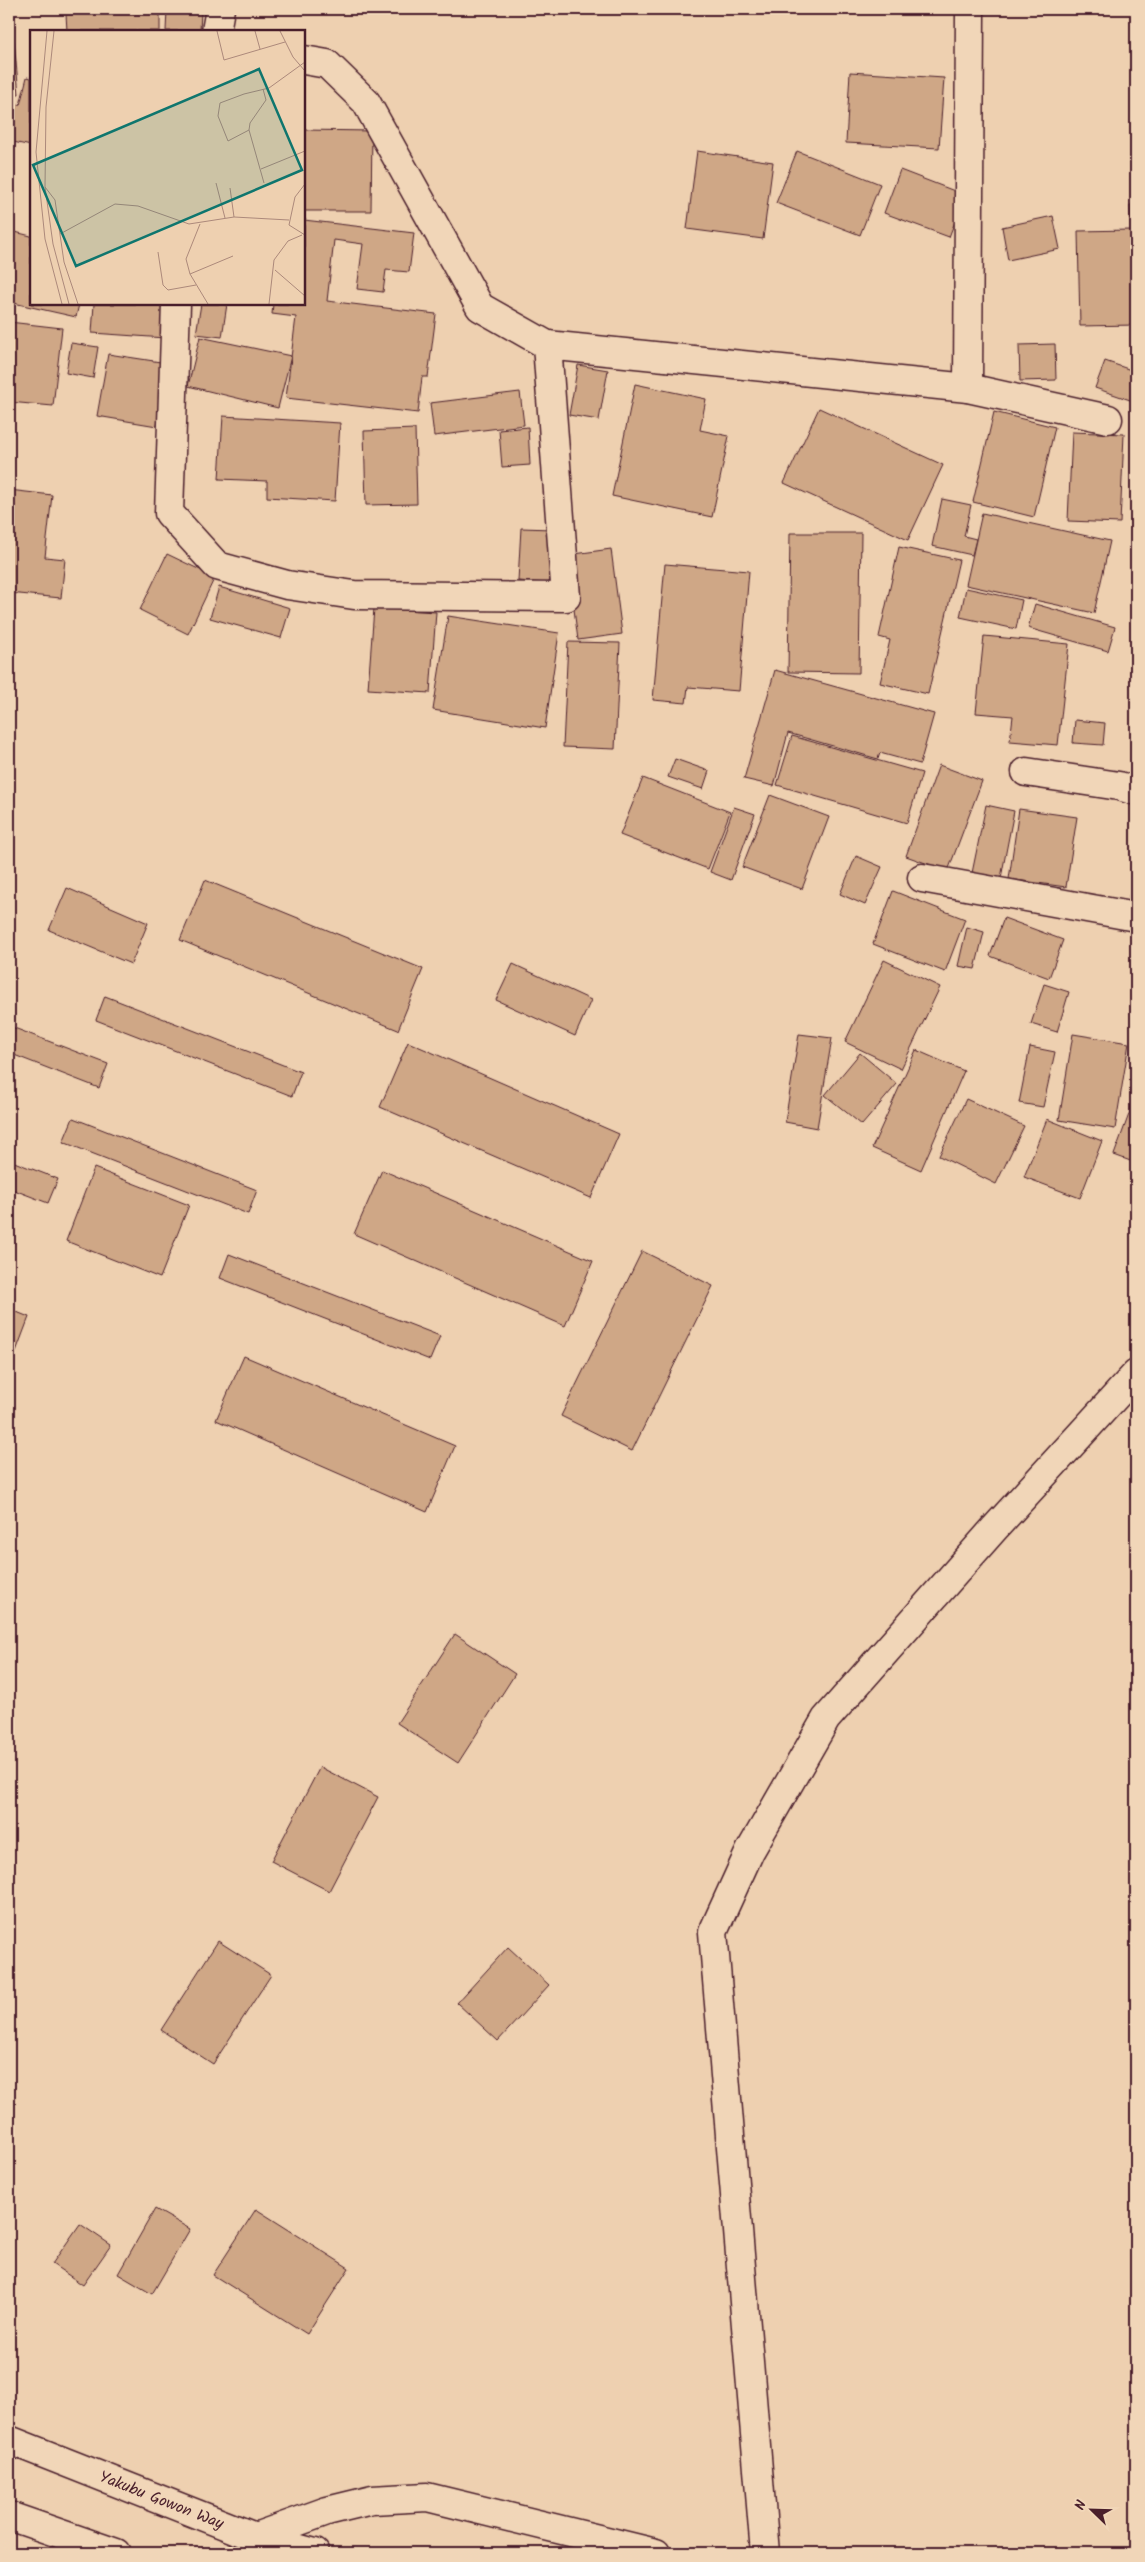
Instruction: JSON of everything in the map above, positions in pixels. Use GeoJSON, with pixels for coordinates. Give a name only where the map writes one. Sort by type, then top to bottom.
{"type":"FeatureCollection","features":[{"type":"Feature","properties":{"kind":"main road"},"geometry":{"type":"LineString","coordinates":[[216,30],[220,9]]}},
{"type":"Feature","properties":{"kind":"main road"},"geometry":{"type":"LineString","coordinates":[[968,388],[970,9]]}},
{"type":"Feature","properties":{"kind":"main road"},"geometry":{"type":"LineString","coordinates":[[305,60],[327,64],[366,102],[480,307],[547,345],[968,388],[1108,419]]}},
{"type":"Feature","properties":{"kind":"main road"},"geometry":{"type":"LineString","coordinates":[[176,305],[169,513],[217,566],[287,585],[354,595],[566,597],[547,345]]}},
{"type":"Feature","properties":{"kind":"main road"},"geometry":{"type":"LineString","coordinates":[[1026,772],[1119,786],[1136,791]]}},
{"type":"Feature","properties":{"kind":"main road"},"geometry":{"type":"LineString","coordinates":[[922,878],[1136,917]]}},
{"type":"Feature","properties":{"kind":"main road"},"geometry":{"type":"LineString","coordinates":[[765,2553],[713,1932],[750,1851],[826,1719],[994,1529],[1136,1374]]}},
{"type":"Feature","properties":{"kind":"main road","name":"Yakubu Gowon Way"},"geometry":{"type":"LineString","coordinates":[[9,2440],[255,2537],[315,2553]]}},
{"type":"Feature","properties":{"kind":"main road"},"geometry":{"type":"LineString","coordinates":[[255,2537],[327,2511],[372,2500],[427,2497],[656,2553]]}},
{"type":"Feature","properties":{"kind":"main road"},"geometry":{"type":"LineString","coordinates":[[9,2516],[116,2553]]}},
{"type":"Feature","properties":{"kind":"building"},"geometry":{"type":"Polygon","coordinates":[[[167,9],[201,11],[200,30],[166,30],[167,9]]]}},
{"type":"Feature","properties":{"kind":"building"},"geometry":{"type":"Polygon","coordinates":[[[160,11],[160,30],[67,30],[66,14],[160,11]]]}},
{"type":"Feature","properties":{"kind":"building"},"geometry":{"type":"Polygon","coordinates":[[[9,41],[14,41],[19,94],[9,95],[9,41]]]}},
{"type":"Feature","properties":{"kind":"building"},"geometry":{"type":"Polygon","coordinates":[[[850,72],[944,78],[939,148],[846,143],[850,72]]]}},
{"type":"Feature","properties":{"kind":"building"},"geometry":{"type":"Polygon","coordinates":[[[27,77],[30,78],[30,146],[9,141],[9,102],[20,105],[27,77]]]}},
{"type":"Feature","properties":{"kind":"building"},"geometry":{"type":"Polygon","coordinates":[[[305,130],[372,131],[371,211],[305,211],[305,130]]]}},
{"type":"Feature","properties":{"kind":"building"},"geometry":{"type":"Polygon","coordinates":[[[697,151],[773,162],[763,239],[687,229],[697,151]]]}},
{"type":"Feature","properties":{"kind":"building"},"geometry":{"type":"Polygon","coordinates":[[[797,151],[880,184],[860,235],[776,203],[797,151]]]}},
{"type":"Feature","properties":{"kind":"building"},"geometry":{"type":"Polygon","coordinates":[[[900,170],[965,195],[949,237],[884,213],[900,170]]]}},
{"type":"Feature","properties":{"kind":"building"},"geometry":{"type":"Polygon","coordinates":[[[1130,205],[1136,205],[1136,325],[1080,326],[1078,231],[1131,230],[1130,205]]]}},
{"type":"Feature","properties":{"kind":"building"},"geometry":{"type":"Polygon","coordinates":[[[1053,216],[1060,249],[1008,260],[1002,227],[1053,216]]]}},
{"type":"Feature","properties":{"kind":"building"},"geometry":{"type":"Polygon","coordinates":[[[305,220],[414,233],[409,272],[386,270],[383,292],[357,289],[363,244],[334,240],[327,301],[436,314],[428,377],[422,377],[418,413],[286,398],[296,317],[272,314],[273,305],[305,305],[305,220]]]}},
{"type":"Feature","properties":{"kind":"building"},"geometry":{"type":"Polygon","coordinates":[[[15,232],[30,236],[30,305],[79,305],[76,317],[9,302],[9,260],[15,232]]]}},
{"type":"Feature","properties":{"kind":"building"},"geometry":{"type":"Polygon","coordinates":[[[94,305],[168,305],[165,338],[92,333],[94,305]]]}},
{"type":"Feature","properties":{"kind":"building"},"geometry":{"type":"Polygon","coordinates":[[[201,305],[227,305],[222,337],[196,334],[201,305]]]}},
{"type":"Feature","properties":{"kind":"building"},"geometry":{"type":"Polygon","coordinates":[[[9,322],[62,328],[53,406],[9,402],[9,322]]]}},
{"type":"Feature","properties":{"kind":"building"},"geometry":{"type":"Polygon","coordinates":[[[200,337],[291,356],[278,408],[188,386],[200,337]]]}},
{"type":"Feature","properties":{"kind":"building"},"geometry":{"type":"Polygon","coordinates":[[[71,343],[98,347],[93,378],[66,373],[71,343]]]}},
{"type":"Feature","properties":{"kind":"building"},"geometry":{"type":"Polygon","coordinates":[[[1055,344],[1056,380],[1020,381],[1019,345],[1055,344]]]}},
{"type":"Feature","properties":{"kind":"building"},"geometry":{"type":"Polygon","coordinates":[[[108,354],[167,363],[157,426],[97,416],[108,354]]]}},
{"type":"Feature","properties":{"kind":"building"},"geometry":{"type":"Polygon","coordinates":[[[1105,361],[1134,371],[1136,366],[1136,402],[1095,388],[1105,361]]]}},
{"type":"Feature","properties":{"kind":"building"},"geometry":{"type":"Polygon","coordinates":[[[578,365],[608,370],[599,420],[569,415],[578,365]]]}},
{"type":"Feature","properties":{"kind":"building"},"geometry":{"type":"Polygon","coordinates":[[[635,384],[706,399],[700,430],[729,436],[712,517],[612,496],[635,384]]]}},
{"type":"Feature","properties":{"kind":"building"},"geometry":{"type":"Polygon","coordinates":[[[520,392],[524,425],[434,436],[430,403],[520,392]]]}},
{"type":"Feature","properties":{"kind":"building"},"geometry":{"type":"Polygon","coordinates":[[[819,408],[943,465],[908,540],[784,483],[819,408]]]}},
{"type":"Feature","properties":{"kind":"building"},"geometry":{"type":"Polygon","coordinates":[[[994,412],[1055,427],[1034,517],[973,502],[994,412]]]}},
{"type":"Feature","properties":{"kind":"building"},"geometry":{"type":"Polygon","coordinates":[[[223,416],[340,423],[335,501],[267,497],[267,481],[219,479],[223,416]]]}},
{"type":"Feature","properties":{"kind":"building"},"geometry":{"type":"Polygon","coordinates":[[[528,427],[530,465],[502,467],[499,430],[528,427]]]}},
{"type":"Feature","properties":{"kind":"building"},"geometry":{"type":"Polygon","coordinates":[[[415,429],[417,504],[366,505],[364,431],[415,429]]]}},
{"type":"Feature","properties":{"kind":"building"},"geometry":{"type":"Polygon","coordinates":[[[1072,432],[1124,434],[1120,523],[1068,521],[1072,432]]]}},
{"type":"Feature","properties":{"kind":"building"},"geometry":{"type":"Polygon","coordinates":[[[9,490],[52,495],[45,557],[65,559],[61,598],[9,593],[9,490]]]}},
{"type":"Feature","properties":{"kind":"building"},"geometry":{"type":"Polygon","coordinates":[[[942,499],[971,505],[964,536],[976,539],[972,555],[932,546],[942,499]]]}},
{"type":"Feature","properties":{"kind":"building"},"geometry":{"type":"Polygon","coordinates":[[[982,513],[1110,541],[1094,613],[966,585],[982,513]]]}},
{"type":"Feature","properties":{"kind":"building"},"geometry":{"type":"Polygon","coordinates":[[[521,528],[552,529],[549,583],[518,581],[521,528]]]}},
{"type":"Feature","properties":{"kind":"building"},"geometry":{"type":"Polygon","coordinates":[[[790,533],[861,533],[859,673],[788,672],[790,533]]]}},
{"type":"Feature","properties":{"kind":"building"},"geometry":{"type":"Polygon","coordinates":[[[899,547],[959,560],[928,694],[880,683],[890,640],[879,637],[899,547]]]}},
{"type":"Feature","properties":{"kind":"building"},"geometry":{"type":"Polygon","coordinates":[[[611,549],[622,634],[578,640],[567,555],[611,549]]]}},
{"type":"Feature","properties":{"kind":"building"},"geometry":{"type":"Polygon","coordinates":[[[167,554],[215,577],[188,634],[140,610],[167,554]]]}},
{"type":"Feature","properties":{"kind":"building"},"geometry":{"type":"Polygon","coordinates":[[[665,564],[749,571],[739,691],[688,687],[686,703],[653,700],[665,564]]]}},
{"type":"Feature","properties":{"kind":"building"},"geometry":{"type":"Polygon","coordinates":[[[219,587],[290,608],[281,638],[210,618],[219,587]]]}},
{"type":"Feature","properties":{"kind":"building"},"geometry":{"type":"Polygon","coordinates":[[[966,588],[1022,600],[1016,629],[960,617],[966,588]]]}},
{"type":"Feature","properties":{"kind":"building"},"geometry":{"type":"Polygon","coordinates":[[[1035,604],[1115,627],[1108,651],[1028,628],[1035,604]]]}},
{"type":"Feature","properties":{"kind":"building"},"geometry":{"type":"Polygon","coordinates":[[[374,608],[436,612],[430,693],[368,689],[374,608]]]}},
{"type":"Feature","properties":{"kind":"building"},"geometry":{"type":"Polygon","coordinates":[[[448,616],[559,633],[545,728],[433,710],[448,616]]]}},
{"type":"Feature","properties":{"kind":"building"},"geometry":{"type":"Polygon","coordinates":[[[984,636],[1069,644],[1058,745],[1010,741],[1013,716],[976,713],[984,636]]]}},
{"type":"Feature","properties":{"kind":"building"},"geometry":{"type":"Polygon","coordinates":[[[568,642],[620,643],[615,749],[563,747],[568,642]]]}},
{"type":"Feature","properties":{"kind":"building"},"geometry":{"type":"Polygon","coordinates":[[[775,670],[934,714],[920,764],[880,753],[878,759],[788,733],[774,786],[744,779],[775,670]]]}},
{"type":"Feature","properties":{"kind":"building"},"geometry":{"type":"Polygon","coordinates":[[[1075,720],[1105,723],[1103,745],[1073,743],[1075,720]]]}},
{"type":"Feature","properties":{"kind":"building"},"geometry":{"type":"Polygon","coordinates":[[[792,736],[922,773],[907,823],[777,785],[792,736]]]}},
{"type":"Feature","properties":{"kind":"building"},"geometry":{"type":"Polygon","coordinates":[[[675,759],[709,771],[703,789],[668,777],[675,759]]]}},
{"type":"Feature","properties":{"kind":"building"},"geometry":{"type":"Polygon","coordinates":[[[939,765],[982,781],[948,871],[906,856],[939,765]]]}},
{"type":"Feature","properties":{"kind":"building"},"geometry":{"type":"Polygon","coordinates":[[[643,778],[730,812],[708,869],[620,835],[643,778]]]}},
{"type":"Feature","properties":{"kind":"building"},"geometry":{"type":"Polygon","coordinates":[[[770,795],[829,817],[802,889],[742,867],[770,795]]]}},
{"type":"Feature","properties":{"kind":"building"},"geometry":{"type":"Polygon","coordinates":[[[986,805],[1014,811],[1000,883],[971,878],[986,805]]]}},
{"type":"Feature","properties":{"kind":"building"},"geometry":{"type":"Polygon","coordinates":[[[734,807],[755,814],[731,880],[710,872],[734,807]]]}},
{"type":"Feature","properties":{"kind":"building"},"geometry":{"type":"Polygon","coordinates":[[[1019,809],[1077,817],[1066,887],[1009,879],[1019,809]]]}},
{"type":"Feature","properties":{"kind":"building"},"geometry":{"type":"Polygon","coordinates":[[[856,856],[882,867],[865,905],[840,894],[856,856]]]}},
{"type":"Feature","properties":{"kind":"building"},"geometry":{"type":"Polygon","coordinates":[[[1136,859],[1136,898],[1129,897],[1136,859]]]}},
{"type":"Feature","properties":{"kind":"building"},"geometry":{"type":"Polygon","coordinates":[[[205,880],[423,969],[398,1030],[180,940],[205,880]]]}},
{"type":"Feature","properties":{"kind":"building"},"geometry":{"type":"Polygon","coordinates":[[[67,888],[148,923],[131,964],[49,930],[67,888]]]}},
{"type":"Feature","properties":{"kind":"building"},"geometry":{"type":"Polygon","coordinates":[[[893,891],[965,919],[945,972],[873,944],[893,891]]]}},
{"type":"Feature","properties":{"kind":"building"},"geometry":{"type":"Polygon","coordinates":[[[1004,918],[1063,940],[1049,978],[990,956],[1004,918]]]}},
{"type":"Feature","properties":{"kind":"building"},"geometry":{"type":"Polygon","coordinates":[[[967,927],[984,932],[975,969],[958,966],[967,927]]]}},
{"type":"Feature","properties":{"kind":"building"},"geometry":{"type":"Polygon","coordinates":[[[884,960],[940,987],[901,1069],[845,1042],[884,960]]]}},
{"type":"Feature","properties":{"kind":"building"},"geometry":{"type":"Polygon","coordinates":[[[513,964],[591,1000],[575,1036],[496,1000],[513,964]]]}},
{"type":"Feature","properties":{"kind":"building"},"geometry":{"type":"Polygon","coordinates":[[[1044,984],[1069,992],[1057,1032],[1031,1024],[1044,984]]]}},
{"type":"Feature","properties":{"kind":"building"},"geometry":{"type":"Polygon","coordinates":[[[105,996],[301,1072],[292,1096],[96,1020],[105,996]]]}},
{"type":"Feature","properties":{"kind":"building"},"geometry":{"type":"Polygon","coordinates":[[[9,1026],[108,1064],[99,1088],[9,1053],[9,1026]]]}},
{"type":"Feature","properties":{"kind":"building"},"geometry":{"type":"Polygon","coordinates":[[[799,1034],[832,1038],[817,1128],[785,1122],[799,1034]]]}},
{"type":"Feature","properties":{"kind":"building"},"geometry":{"type":"Polygon","coordinates":[[[1073,1034],[1129,1043],[1115,1129],[1059,1120],[1073,1034]]]}},
{"type":"Feature","properties":{"kind":"building"},"geometry":{"type":"Polygon","coordinates":[[[408,1042],[619,1134],[591,1198],[380,1107],[408,1042]]]}},
{"type":"Feature","properties":{"kind":"building"},"geometry":{"type":"Polygon","coordinates":[[[1030,1047],[1055,1052],[1043,1107],[1019,1103],[1030,1047]]]}},
{"type":"Feature","properties":{"kind":"building"},"geometry":{"type":"Polygon","coordinates":[[[916,1050],[964,1071],[921,1170],[872,1148],[916,1050]]]}},
{"type":"Feature","properties":{"kind":"building"},"geometry":{"type":"Polygon","coordinates":[[[860,1053],[897,1084],[862,1125],[825,1095],[860,1053]]]}},
{"type":"Feature","properties":{"kind":"building"},"geometry":{"type":"Polygon","coordinates":[[[966,1099],[1024,1126],[996,1184],[939,1156],[966,1099]]]}},
{"type":"Feature","properties":{"kind":"building"},"geometry":{"type":"Polygon","coordinates":[[[1136,1099],[1136,1163],[1114,1155],[1136,1099]]]}},
{"type":"Feature","properties":{"kind":"building"},"geometry":{"type":"Polygon","coordinates":[[[73,1118],[257,1190],[248,1214],[63,1142],[73,1118]]]}},
{"type":"Feature","properties":{"kind":"building"},"geometry":{"type":"Polygon","coordinates":[[[1047,1119],[1102,1141],[1080,1198],[1024,1177],[1047,1119]]]}},
{"type":"Feature","properties":{"kind":"building"},"geometry":{"type":"Polygon","coordinates":[[[9,1160],[58,1179],[48,1203],[9,1188],[9,1160]]]}},
{"type":"Feature","properties":{"kind":"building"},"geometry":{"type":"Polygon","coordinates":[[[94,1168],[189,1205],[160,1278],[66,1241],[94,1168]]]}},
{"type":"Feature","properties":{"kind":"building"},"geometry":{"type":"Polygon","coordinates":[[[382,1170],[593,1261],[565,1326],[354,1234],[382,1170]]]}},
{"type":"Feature","properties":{"kind":"building"},"geometry":{"type":"Polygon","coordinates":[[[642,1251],[713,1286],[632,1451],[561,1416],[642,1251]]]}},
{"type":"Feature","properties":{"kind":"building"},"geometry":{"type":"Polygon","coordinates":[[[229,1254],[440,1336],[430,1360],[220,1278],[229,1254]]]}},
{"type":"Feature","properties":{"kind":"building"},"geometry":{"type":"Polygon","coordinates":[[[9,1309],[29,1317],[9,1370],[9,1309]]]}},
{"type":"Feature","properties":{"kind":"building"},"geometry":{"type":"Polygon","coordinates":[[[244,1356],[455,1446],[427,1512],[216,1420],[244,1356]]]}},
{"type":"Feature","properties":{"kind":"building"},"geometry":{"type":"Polygon","coordinates":[[[455,1634],[515,1674],[458,1763],[397,1723],[455,1634]]]}},
{"type":"Feature","properties":{"kind":"building"},"geometry":{"type":"Polygon","coordinates":[[[320,1767],[378,1797],[329,1891],[271,1861],[320,1767]]]}},
{"type":"Feature","properties":{"kind":"building"},"geometry":{"type":"Polygon","coordinates":[[[218,1941],[271,1975],[213,2064],[161,2030],[218,1941]]]}},
{"type":"Feature","properties":{"kind":"building"},"geometry":{"type":"Polygon","coordinates":[[[508,1947],[549,1985],[498,2041],[457,2003],[508,1947]]]}},
{"type":"Feature","properties":{"kind":"building"},"geometry":{"type":"Polygon","coordinates":[[[155,2209],[190,2229],[152,2294],[118,2274],[155,2209]]]}},
{"type":"Feature","properties":{"kind":"building"},"geometry":{"type":"Polygon","coordinates":[[[256,2209],[349,2268],[307,2334],[213,2275],[256,2209]]]}},
{"type":"Feature","properties":{"kind":"building"},"geometry":{"type":"Polygon","coordinates":[[[80,2224],[111,2245],[83,2285],[52,2264],[80,2224]]]}}]}
